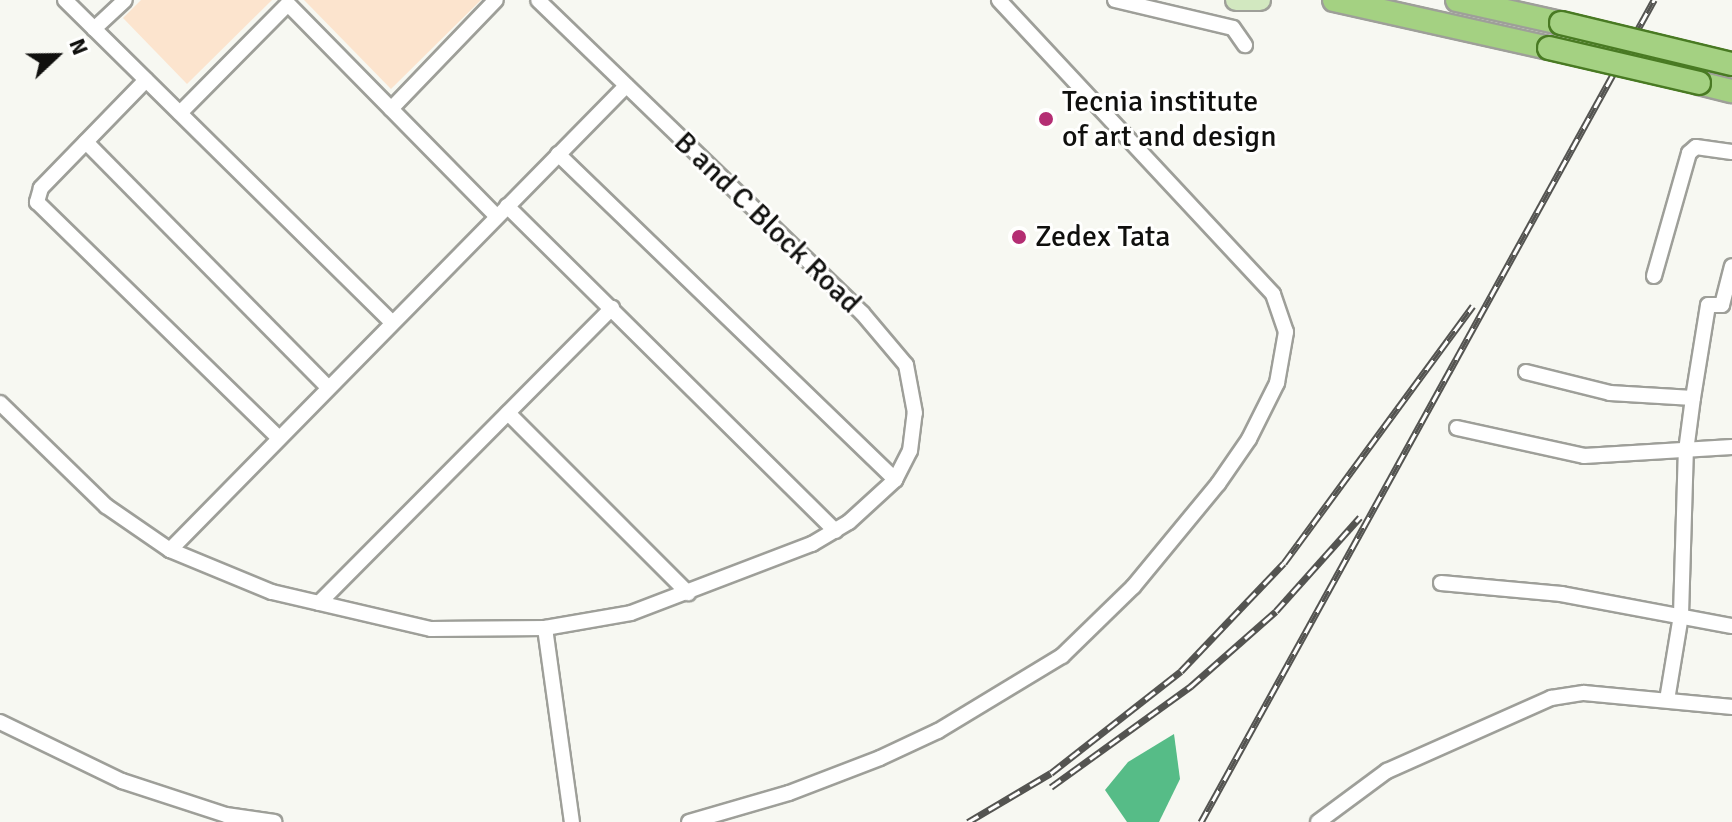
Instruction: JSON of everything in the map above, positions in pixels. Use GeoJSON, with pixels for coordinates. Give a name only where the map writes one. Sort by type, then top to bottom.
{"type":"FeatureCollection","features":[{"type":"Feature","properties":{"kind":"main road"},"geometry":{"type":"LineString","coordinates":[[1334,0],[1732,91]]}},
{"type":"Feature","properties":{"kind":"main road"},"geometry":{"type":"LineString","coordinates":[[1457,0],[1732,64]]}},
{"type":"Feature","properties":{"kind":"street"},"geometry":{"type":"LineString","coordinates":[[65,0],[392,322]]}},
{"type":"Feature","properties":{"kind":"street"},"geometry":{"type":"LineString","coordinates":[[94,29],[125,0]]}},
{"type":"Feature","properties":{"kind":"street"},"geometry":{"type":"LineString","coordinates":[[391,109],[496,0]]}},
{"type":"Feature","properties":{"kind":"street","name":"B and C Block Road"},"geometry":{"type":"LineString","coordinates":[[538,0],[862,313],[906,365],[915,429],[895,480]]}},
{"type":"Feature","properties":{"kind":"street"},"geometry":{"type":"LineString","coordinates":[[689,822],[789,793],[880,758],[938,731],[1062,656],[1133,587],[1218,484],[1249,439],[1277,383],[1286,332],[1273,294],[999,0]]}},
{"type":"Feature","properties":{"kind":"street"},"geometry":{"type":"LineString","coordinates":[[1115,0],[1233,28],[1245,45]]}},
{"type":"Feature","properties":{"kind":"street"},"geometry":{"type":"LineString","coordinates":[[1236,0],[1260,0]]}},
{"type":"Feature","properties":{"kind":"street"},"geometry":{"type":"LineString","coordinates":[[180,113],[286,2],[391,109],[612,308],[835,531]]}},
{"type":"Feature","properties":{"kind":"street"},"geometry":{"type":"LineString","coordinates":[[146,80],[37,194],[42,212],[278,437]]}},
{"type":"Feature","properties":{"kind":"street"},"geometry":{"type":"LineString","coordinates":[[170,550],[626,86]]}},
{"type":"Feature","properties":{"kind":"street"},"geometry":{"type":"LineString","coordinates":[[86,142],[328,387]]}},
{"type":"Feature","properties":{"kind":"street"},"geometry":{"type":"LineString","coordinates":[[1654,276],[1689,153],[1696,147],[1732,152]]}},
{"type":"Feature","properties":{"kind":"street"},"geometry":{"type":"LineString","coordinates":[[0,403],[106,506],[170,550],[272,592],[431,629],[545,628],[631,613],[688,593],[835,531],[895,480],[558,154]]}},
{"type":"Feature","properties":{"kind":"street"},"geometry":{"type":"LineString","coordinates":[[1667,700],[1681,615],[1686,451],[1693,398],[1708,305],[1722,305],[1732,266]]}},
{"type":"Feature","properties":{"kind":"street"},"geometry":{"type":"LineString","coordinates":[[319,603],[612,308]]}},
{"type":"Feature","properties":{"kind":"street"},"geometry":{"type":"LineString","coordinates":[[1526,372],[1610,393],[1693,398]]}},
{"type":"Feature","properties":{"kind":"street"},"geometry":{"type":"LineString","coordinates":[[508,413],[688,593]]}},
{"type":"Feature","properties":{"kind":"street"},"geometry":{"type":"LineString","coordinates":[[1457,428],[1567,455],[1732,447]]}},
{"type":"Feature","properties":{"kind":"street"},"geometry":{"type":"LineString","coordinates":[[1441,583],[1561,594],[1732,626]]}},
{"type":"Feature","properties":{"kind":"street"},"geometry":{"type":"LineString","coordinates":[[545,628],[572,822]]}},
{"type":"Feature","properties":{"kind":"street"},"geometry":{"type":"LineString","coordinates":[[1318,822],[1387,771],[1533,703],[1584,693],[1732,707]]}},
{"type":"Feature","properties":{"kind":"street"},"geometry":{"type":"LineString","coordinates":[[0,722],[122,781],[226,815],[275,822]]}},
{"type":"Feature","properties":{"kind":"shaded area"},"geometry":{"type":"Polygon","coordinates":[[[141,0],[272,0],[187,84],[123,18],[141,0]]]}},
{"type":"Feature","properties":{"kind":"shaded area"},"geometry":{"type":"Polygon","coordinates":[[[304,0],[481,0],[391,89],[304,0]]]}},
{"type":"Feature","properties":{"kind":"shaded area"},"geometry":{"type":"Polygon","coordinates":[[[1174,734],[1180,779],[1159,822],[1127,822],[1105,790],[1128,762],[1174,734]]]}},
{"type":"Feature","properties":{"kind":"railway"},"geometry":{"type":"LineString","coordinates":[[1201,822],[1654,0]]}},
{"type":"Feature","properties":{"kind":"railway"},"geometry":{"type":"LineString","coordinates":[[968,822],[1051,773],[1181,671],[1284,563],[1473,306]]}},
{"type":"Feature","properties":{"kind":"railway"},"geometry":{"type":"LineString","coordinates":[[1051,787],[1191,686],[1276,611],[1360,517]]}},
{"type":"Feature","properties":{"kind":"place","name":"Tecnia institute of art and design"},"geometry":{"type":"Point","coordinates":[1046,119]}},
{"type":"Feature","properties":{"kind":"place","name":"Zedex Tata"},"geometry":{"type":"Point","coordinates":[1019,237]}}]}
